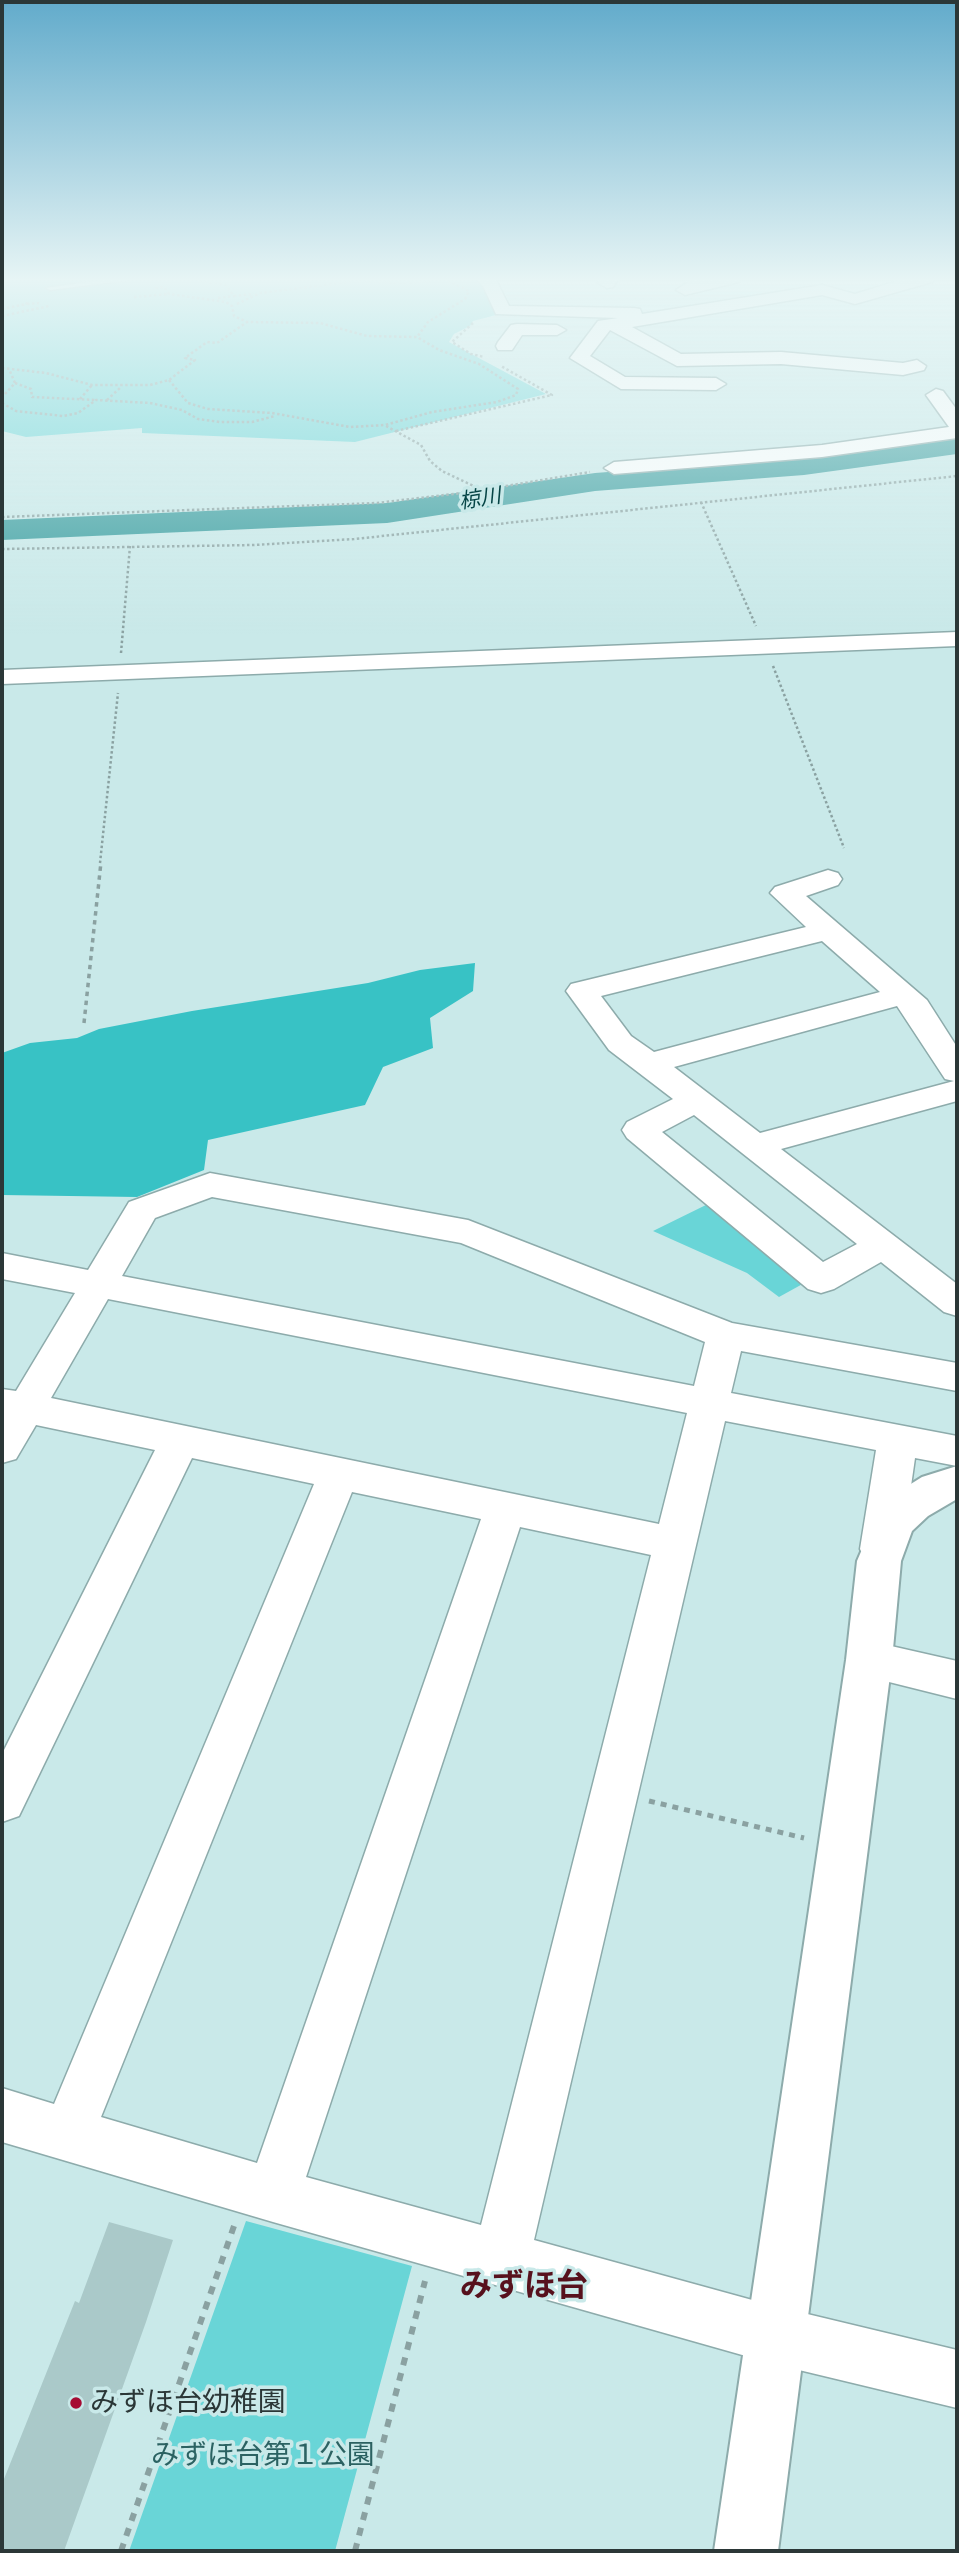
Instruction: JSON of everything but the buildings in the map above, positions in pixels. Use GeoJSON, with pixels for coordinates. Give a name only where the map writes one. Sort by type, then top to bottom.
{"type":"FeatureCollection","features":[{"type":"Feature","properties":{"kind":"street"},"geometry":{"type":"LineString","coordinates":[[938,397],[957,424]]}},
{"type":"Feature","properties":{"kind":"street"},"geometry":{"type":"LineString","coordinates":[[909,419],[932,436]]}},
{"type":"Feature","properties":{"kind":"street"},"geometry":{"type":"LineString","coordinates":[[870,424],[893,442]]}},
{"type":"Feature","properties":{"kind":"street"},"geometry":{"type":"LineString","coordinates":[[614,468],[822,451],[957,432]]}},
{"type":"Feature","properties":{"kind":"street"},"geometry":{"type":"LineString","coordinates":[[2,677],[957,639]]}},
{"type":"Feature","properties":{"kind":"street"},"geometry":{"type":"LineString","coordinates":[[828,879],[785,893],[916,1007],[957,1072]]}},
{"type":"Feature","properties":{"kind":"street"},"geometry":{"type":"LineString","coordinates":[[826,930],[582,991],[620,1043],[756,1145],[957,1303]]}},
{"type":"Feature","properties":{"kind":"street"},"geometry":{"type":"LineString","coordinates":[[649,1064],[904,995]]}},
{"type":"Feature","properties":{"kind":"street"},"geometry":{"type":"LineString","coordinates":[[756,1145],[957,1091]]}},
{"type":"Feature","properties":{"kind":"street"},"geometry":{"type":"LineString","coordinates":[[695,1101],[639,1130],[821,1280],[883,1245]]}},
{"type":"Feature","properties":{"kind":"street"},"geometry":{"type":"LineString","coordinates":[[2,1448],[13,1405],[97,1286],[142,1210],[210,1185],[468,1232],[726,1335],[957,1377]]}},
{"type":"Feature","properties":{"kind":"street"},"geometry":{"type":"LineString","coordinates":[[2,1266],[957,1451]]}},
{"type":"Feature","properties":{"kind":"street"},"geometry":{"type":"LineString","coordinates":[[501,2259],[726,1335]]}},
{"type":"Feature","properties":{"kind":"street"},"geometry":{"type":"LineString","coordinates":[[13,1405],[677,1544]]}},
{"type":"Feature","properties":{"kind":"street"},"geometry":{"type":"LineString","coordinates":[[746,2551],[869,1660],[879,1561],[898,1439]]}},
{"type":"Feature","properties":{"kind":"street"},"geometry":{"type":"LineString","coordinates":[[2,1801],[180,1440]]}},
{"type":"Feature","properties":{"kind":"street"},"geometry":{"type":"LineString","coordinates":[[68,2134],[338,1475]]}},
{"type":"Feature","properties":{"kind":"street"},"geometry":{"type":"LineString","coordinates":[[879,1561],[894,1522],[913,1504],[937,1489],[957,1482]]}},
{"type":"Feature","properties":{"kind":"street"},"geometry":{"type":"LineString","coordinates":[[255,2207],[505,1509]]}},
{"type":"Feature","properties":{"kind":"street"},"geometry":{"type":"LineString","coordinates":[[869,1660],[957,1679]]}},
{"type":"Feature","properties":{"kind":"street"},"geometry":{"type":"LineString","coordinates":[[2,2115],[68,2134],[255,2207],[501,2259],[774,2335],[957,2379]]}},
{"type":"Feature","properties":{"kind":"path"},"geometry":{"type":"LineString","coordinates":[[35,397],[150,403],[182,410],[198,419],[220,422],[248,422],[279,415]]}},
{"type":"Feature","properties":{"kind":"path"},"geometry":{"type":"LineString","coordinates":[[107,400],[110,397]]}},
{"type":"Feature","properties":{"kind":"path"},"geometry":{"type":"LineString","coordinates":[[179,397],[197,407],[223,412],[279,415],[350,427],[384,425],[432,412],[498,402],[507,397]]}},
{"type":"Feature","properties":{"kind":"path"},"geometry":{"type":"LineString","coordinates":[[396,431],[543,397]]}},
{"type":"Feature","properties":{"kind":"path"},"geometry":{"type":"LineString","coordinates":[[2,401],[16,411],[63,416],[78,413],[96,400]]}},
{"type":"Feature","properties":{"kind":"path"},"geometry":{"type":"LineString","coordinates":[[384,425],[421,445],[430,461],[442,471],[482,490]]}},
{"type":"Feature","properties":{"kind":"path"},"geometry":{"type":"LineString","coordinates":[[2,517],[119,515],[365,503],[482,490],[614,468]]}},
{"type":"Feature","properties":{"kind":"path"},"geometry":{"type":"LineString","coordinates":[[2,549],[254,545],[354,539],[957,476]]}},
{"type":"Feature","properties":{"kind":"path"},"geometry":{"type":"LineString","coordinates":[[701,502],[765,647],[844,848]]}},
{"type":"Feature","properties":{"kind":"path"},"geometry":{"type":"LineString","coordinates":[[84,1023],[120,672],[130,546]]}},
{"type":"Feature","properties":{"kind":"path"},"geometry":{"type":"LineString","coordinates":[[616,1793],[842,1847]]}},
{"type":"Feature","properties":{"kind":"path"},"geometry":{"type":"LineString","coordinates":[[121,2551],[255,2207]]}},
{"type":"Feature","properties":{"kind":"path"},"geometry":{"type":"LineString","coordinates":[[355,2551],[425,2277]]}},
{"type":"Feature","properties":{"kind":"green space"},"geometry":{"type":"Polygon","coordinates":[[[2,397],[534,397],[355,442],[142,433],[142,428],[26,437],[2,431],[2,397]]]}},
{"type":"Feature","properties":{"kind":"green space"},"geometry":{"type":"Polygon","coordinates":[[[710,1203],[808,1281],[779,1297],[747,1273],[653,1231],[710,1203]]]}},
{"type":"Feature","properties":{"kind":"green space","name":"みずほ台第１公園"},"geometry":{"type":"Polygon","coordinates":[[[246,2221],[412,2266],[335,2551],[129,2551],[246,2221]]]}},
{"type":"Feature","properties":{"kind":"shaded area"},"geometry":{"type":"Polygon","coordinates":[[[475,963],[473,991],[430,1018],[433,1048],[383,1067],[365,1105],[208,1140],[204,1170],[137,1197],[2,1195],[2,1053],[30,1043],[77,1038],[99,1029],[192,1011],[368,983],[420,970],[475,963]]]}},
{"type":"Feature","properties":{"kind":"waterway","name":"椋川"},"geometry":{"type":"LineString","coordinates":[[2,530],[387,513],[595,482],[804,466],[957,445]]}},
{"type":"Feature","properties":{"kind":"place","name":"みずほ台幼稚園"},"geometry":{"type":"Point","coordinates":[76,2403]}},
{"type":"Feature","properties":{"kind":"district","name":"みずほ台"},"geometry":{"type":"Point","coordinates":[524,2286]}}]}
